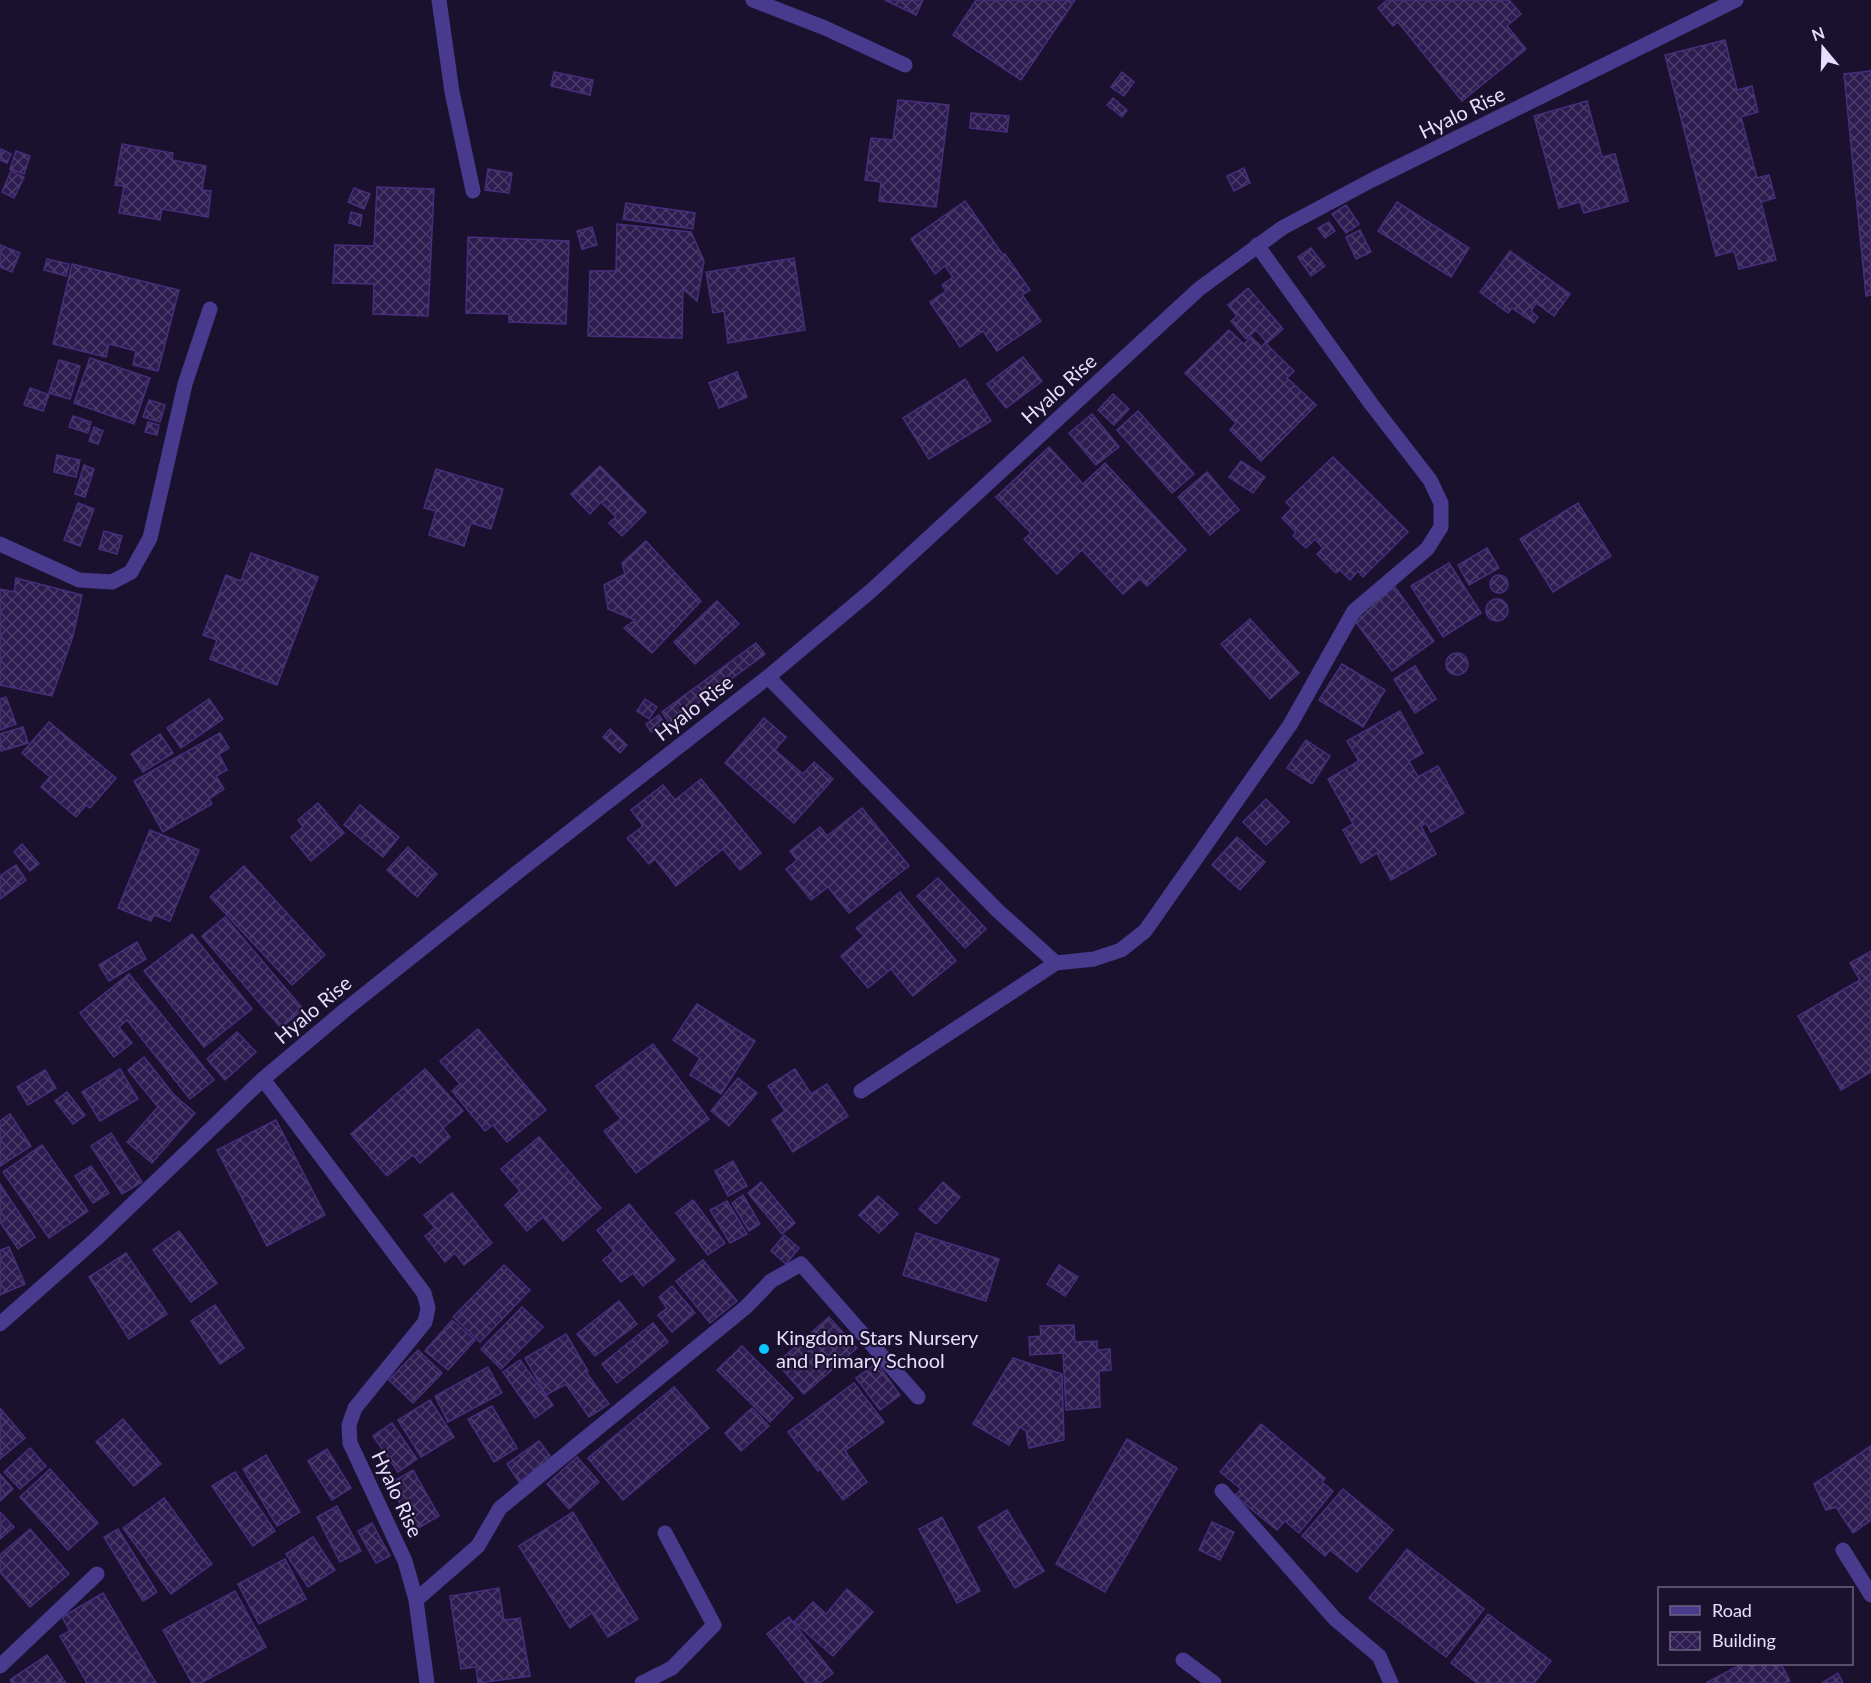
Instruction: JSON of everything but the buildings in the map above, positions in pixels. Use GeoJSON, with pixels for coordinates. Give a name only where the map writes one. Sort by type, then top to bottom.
{"type":"FeatureCollection","features":[{"type":"Feature","properties":{"kind":"street"},"geometry":{"type":"LineString","coordinates":[[439,0],[452,92],[473,191]]}},
{"type":"Feature","properties":{"kind":"street"},"geometry":{"type":"LineString","coordinates":[[753,0],[825,28],[905,65]]}},
{"type":"Feature","properties":{"kind":"street","name":"Hyalo Rise"},"geometry":{"type":"LineString","coordinates":[[427,1683],[416,1600],[405,1561],[350,1443],[349,1425],[355,1408],[425,1322],[428,1308],[424,1293],[263,1079],[345,1010],[523,868],[768,677],[872,590],[1199,289],[1257,245],[1282,228],[1372,180],[1736,0]]}},
{"type":"Feature","properties":{"kind":"street"},"geometry":{"type":"LineString","coordinates":[[861,1090],[1056,963],[1094,959],[1121,950],[1145,931],[1290,725],[1354,611],[1427,549],[1441,527],[1441,503],[1430,480],[1372,405],[1257,245]]}},
{"type":"Feature","properties":{"kind":"street"},"geometry":{"type":"LineString","coordinates":[[0,544],[79,580],[112,582],[131,573],[150,538],[184,384],[210,309]]}},
{"type":"Feature","properties":{"kind":"street"},"geometry":{"type":"LineString","coordinates":[[768,677],[998,911],[1056,963]]}},
{"type":"Feature","properties":{"kind":"street"},"geometry":{"type":"LineString","coordinates":[[0,1324],[96,1239],[263,1079]]}},
{"type":"Feature","properties":{"kind":"street"},"geometry":{"type":"LineString","coordinates":[[416,1600],[478,1546],[500,1508],[746,1307],[771,1281],[801,1264],[918,1397]]}},
{"type":"Feature","properties":{"kind":"street"},"geometry":{"type":"LineString","coordinates":[[1222,1491],[1335,1619],[1379,1656],[1391,1683]]}},
{"type":"Feature","properties":{"kind":"street"},"geometry":{"type":"LineString","coordinates":[[642,1683],[672,1668],[714,1625],[665,1533]]}},
{"type":"Feature","properties":{"kind":"street"},"geometry":{"type":"LineString","coordinates":[[1843,1550],[1871,1595]]}},
{"type":"Feature","properties":{"kind":"street"},"geometry":{"type":"LineString","coordinates":[[0,1666],[97,1574]]}},
{"type":"Feature","properties":{"kind":"street"},"geometry":{"type":"LineString","coordinates":[[1183,1660],[1214,1683]]}},
{"type":"Feature","properties":{"kind":"place","name":"Kingdom Stars Nursery and Primary School"},"geometry":{"type":"Point","coordinates":[764,1349]}}]}
